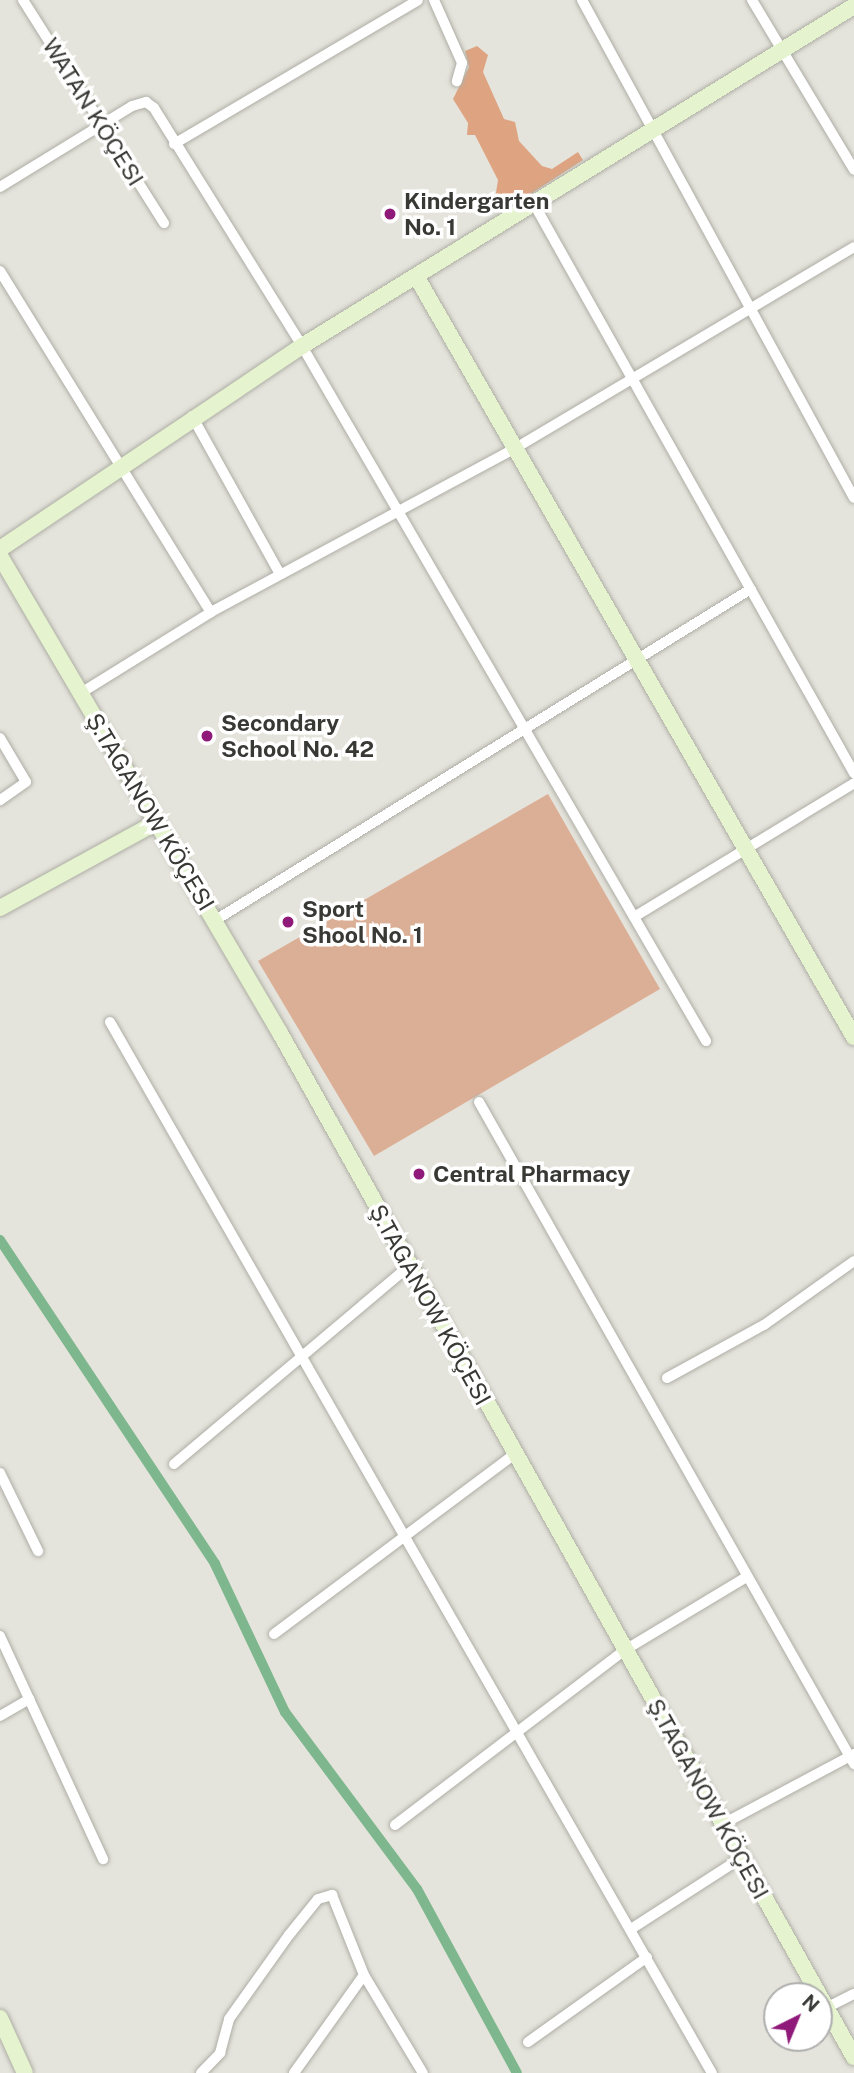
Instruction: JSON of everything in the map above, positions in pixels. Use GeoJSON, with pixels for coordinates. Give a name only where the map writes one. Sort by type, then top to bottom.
{"type":"FeatureCollection","features":[{"type":"Feature","properties":{"kind":"street","name":"WATAN KÖÇESI"},"geometry":{"type":"LineString","coordinates":[[23,0],[98,124],[164,223]]}},
{"type":"Feature","properties":{"kind":"street"},"geometry":{"type":"LineString","coordinates":[[174,144],[418,0]]}},
{"type":"Feature","properties":{"kind":"street"},"geometry":{"type":"LineString","coordinates":[[434,0],[462,63],[457,81]]}},
{"type":"Feature","properties":{"kind":"street"},"geometry":{"type":"LineString","coordinates":[[582,0],[650,131],[854,498]]}},
{"type":"Feature","properties":{"kind":"street"},"geometry":{"type":"LineString","coordinates":[[752,0],[780,51],[854,170]]}},
{"type":"Feature","properties":{"kind":"street"},"geometry":{"type":"LineString","coordinates":[[0,549],[125,465],[192,416],[780,51],[844,6]]}},
{"type":"Feature","properties":{"kind":"street"},"geometry":{"type":"LineString","coordinates":[[0,187],[98,124],[146,102],[302,346],[522,729],[706,1041]]}},
{"type":"Feature","properties":{"kind":"street"},"geometry":{"type":"LineString","coordinates":[[534,204],[854,773]]}},
{"type":"Feature","properties":{"kind":"street"},"geometry":{"type":"LineString","coordinates":[[79,694],[211,612],[398,514],[514,449],[746,306],[854,247]]}},
{"type":"Feature","properties":{"kind":"street"},"geometry":{"type":"LineString","coordinates":[[0,271],[125,465],[211,612]]}},
{"type":"Feature","properties":{"kind":"street"},"geometry":{"type":"LineString","coordinates":[[416,275],[634,659],[854,1037]]}},
{"type":"Feature","properties":{"kind":"street"},"geometry":{"type":"LineString","coordinates":[[192,416],[280,574]]}},
{"type":"Feature","properties":{"kind":"street","name":"Ş.TAGANOW KÖÇESI"},"geometry":{"type":"LineString","coordinates":[[0,556],[214,921],[812,1982]]}},
{"type":"Feature","properties":{"kind":"street"},"geometry":{"type":"LineString","coordinates":[[214,921],[751,589]]}},
{"type":"Feature","properties":{"kind":"street"},"geometry":{"type":"LineString","coordinates":[[0,738],[26,782],[0,800]]}},
{"type":"Feature","properties":{"kind":"street"},"geometry":{"type":"LineString","coordinates":[[634,917],[854,783]]}},
{"type":"Feature","properties":{"kind":"street"},"geometry":{"type":"LineString","coordinates":[[1,906],[157,822]]}},
{"type":"Feature","properties":{"kind":"street"},"geometry":{"type":"LineString","coordinates":[[110,1022],[712,2073]]}},
{"type":"Feature","properties":{"kind":"street"},"geometry":{"type":"LineString","coordinates":[[479,1102],[745,1578],[853,1758],[723,1825]]}},
{"type":"Feature","properties":{"kind":"street"},"geometry":{"type":"LineString","coordinates":[[667,1378],[764,1325],[854,1261]]}},
{"type":"Feature","properties":{"kind":"street"},"geometry":{"type":"LineString","coordinates":[[174,1464],[304,1358],[409,1266]]}},
{"type":"Feature","properties":{"kind":"street"},"geometry":{"type":"LineString","coordinates":[[274,1634],[513,1455]]}},
{"type":"Feature","properties":{"kind":"street"},"geometry":{"type":"LineString","coordinates":[[0,1473],[38,1551]]}},
{"type":"Feature","properties":{"kind":"street"},"geometry":{"type":"LineString","coordinates":[[395,1825],[625,1650],[745,1578]]}},
{"type":"Feature","properties":{"kind":"street"},"geometry":{"type":"LineString","coordinates":[[0,1636],[103,1859]]}},
{"type":"Feature","properties":{"kind":"street"},"geometry":{"type":"LineString","coordinates":[[0,1716],[30,1699]]}},
{"type":"Feature","properties":{"kind":"street"},"geometry":{"type":"LineString","coordinates":[[631,1929],[741,1858]]}},
{"type":"Feature","properties":{"kind":"street"},"geometry":{"type":"LineString","coordinates":[[201,2073],[220,2053],[229,2019],[324,1895],[336,1898],[364,1975],[423,2073]]}},
{"type":"Feature","properties":{"kind":"street"},"geometry":{"type":"LineString","coordinates":[[528,2042],[647,1957]]}},
{"type":"Feature","properties":{"kind":"street"},"geometry":{"type":"LineString","coordinates":[[294,2073],[364,1975]]}},
{"type":"Feature","properties":{"kind":"street"},"geometry":{"type":"LineString","coordinates":[[833,2005],[854,1994]]}},
{"type":"Feature","properties":{"kind":"street"},"geometry":{"type":"LineString","coordinates":[[0,2018],[25,2073]]}},
{"type":"Feature","properties":{"kind":"street","name":"Ş.TAGANOW KÖÇESI"},"geometry":{"type":"LineString","coordinates":[[833,2019],[854,2057]]}},
{"type":"Feature","properties":{"kind":"shaded area"},"geometry":{"type":"Polygon","coordinates":[[[477,46],[488,55],[483,72],[504,119],[515,122],[519,141],[542,166],[552,169],[578,152],[583,160],[503,212],[494,205],[498,180],[475,135],[467,135],[468,123],[453,99],[469,67],[465,51],[477,46]]]}},
{"type":"Feature","properties":{"kind":"shaded area"},"geometry":{"type":"Polygon","coordinates":[[[548,794],[660,989],[374,1156],[258,961],[548,794]]]}},
{"type":"Feature","properties":{"kind":"waterway"},"geometry":{"type":"LineString","coordinates":[[0,1240],[215,1564],[285,1712],[417,1889],[517,2073]]}},
{"type":"Feature","properties":{"kind":"place","name":"Kindergarten No. 1"},"geometry":{"type":"Point","coordinates":[390,214]}},
{"type":"Feature","properties":{"kind":"place","name":"Secondary School No. 42"},"geometry":{"type":"Point","coordinates":[207,736]}},
{"type":"Feature","properties":{"kind":"place","name":"Sport Shool No. 1"},"geometry":{"type":"Point","coordinates":[288,922]}},
{"type":"Feature","properties":{"kind":"place","name":"Central Pharmacy"},"geometry":{"type":"Point","coordinates":[419,1174]}}]}
